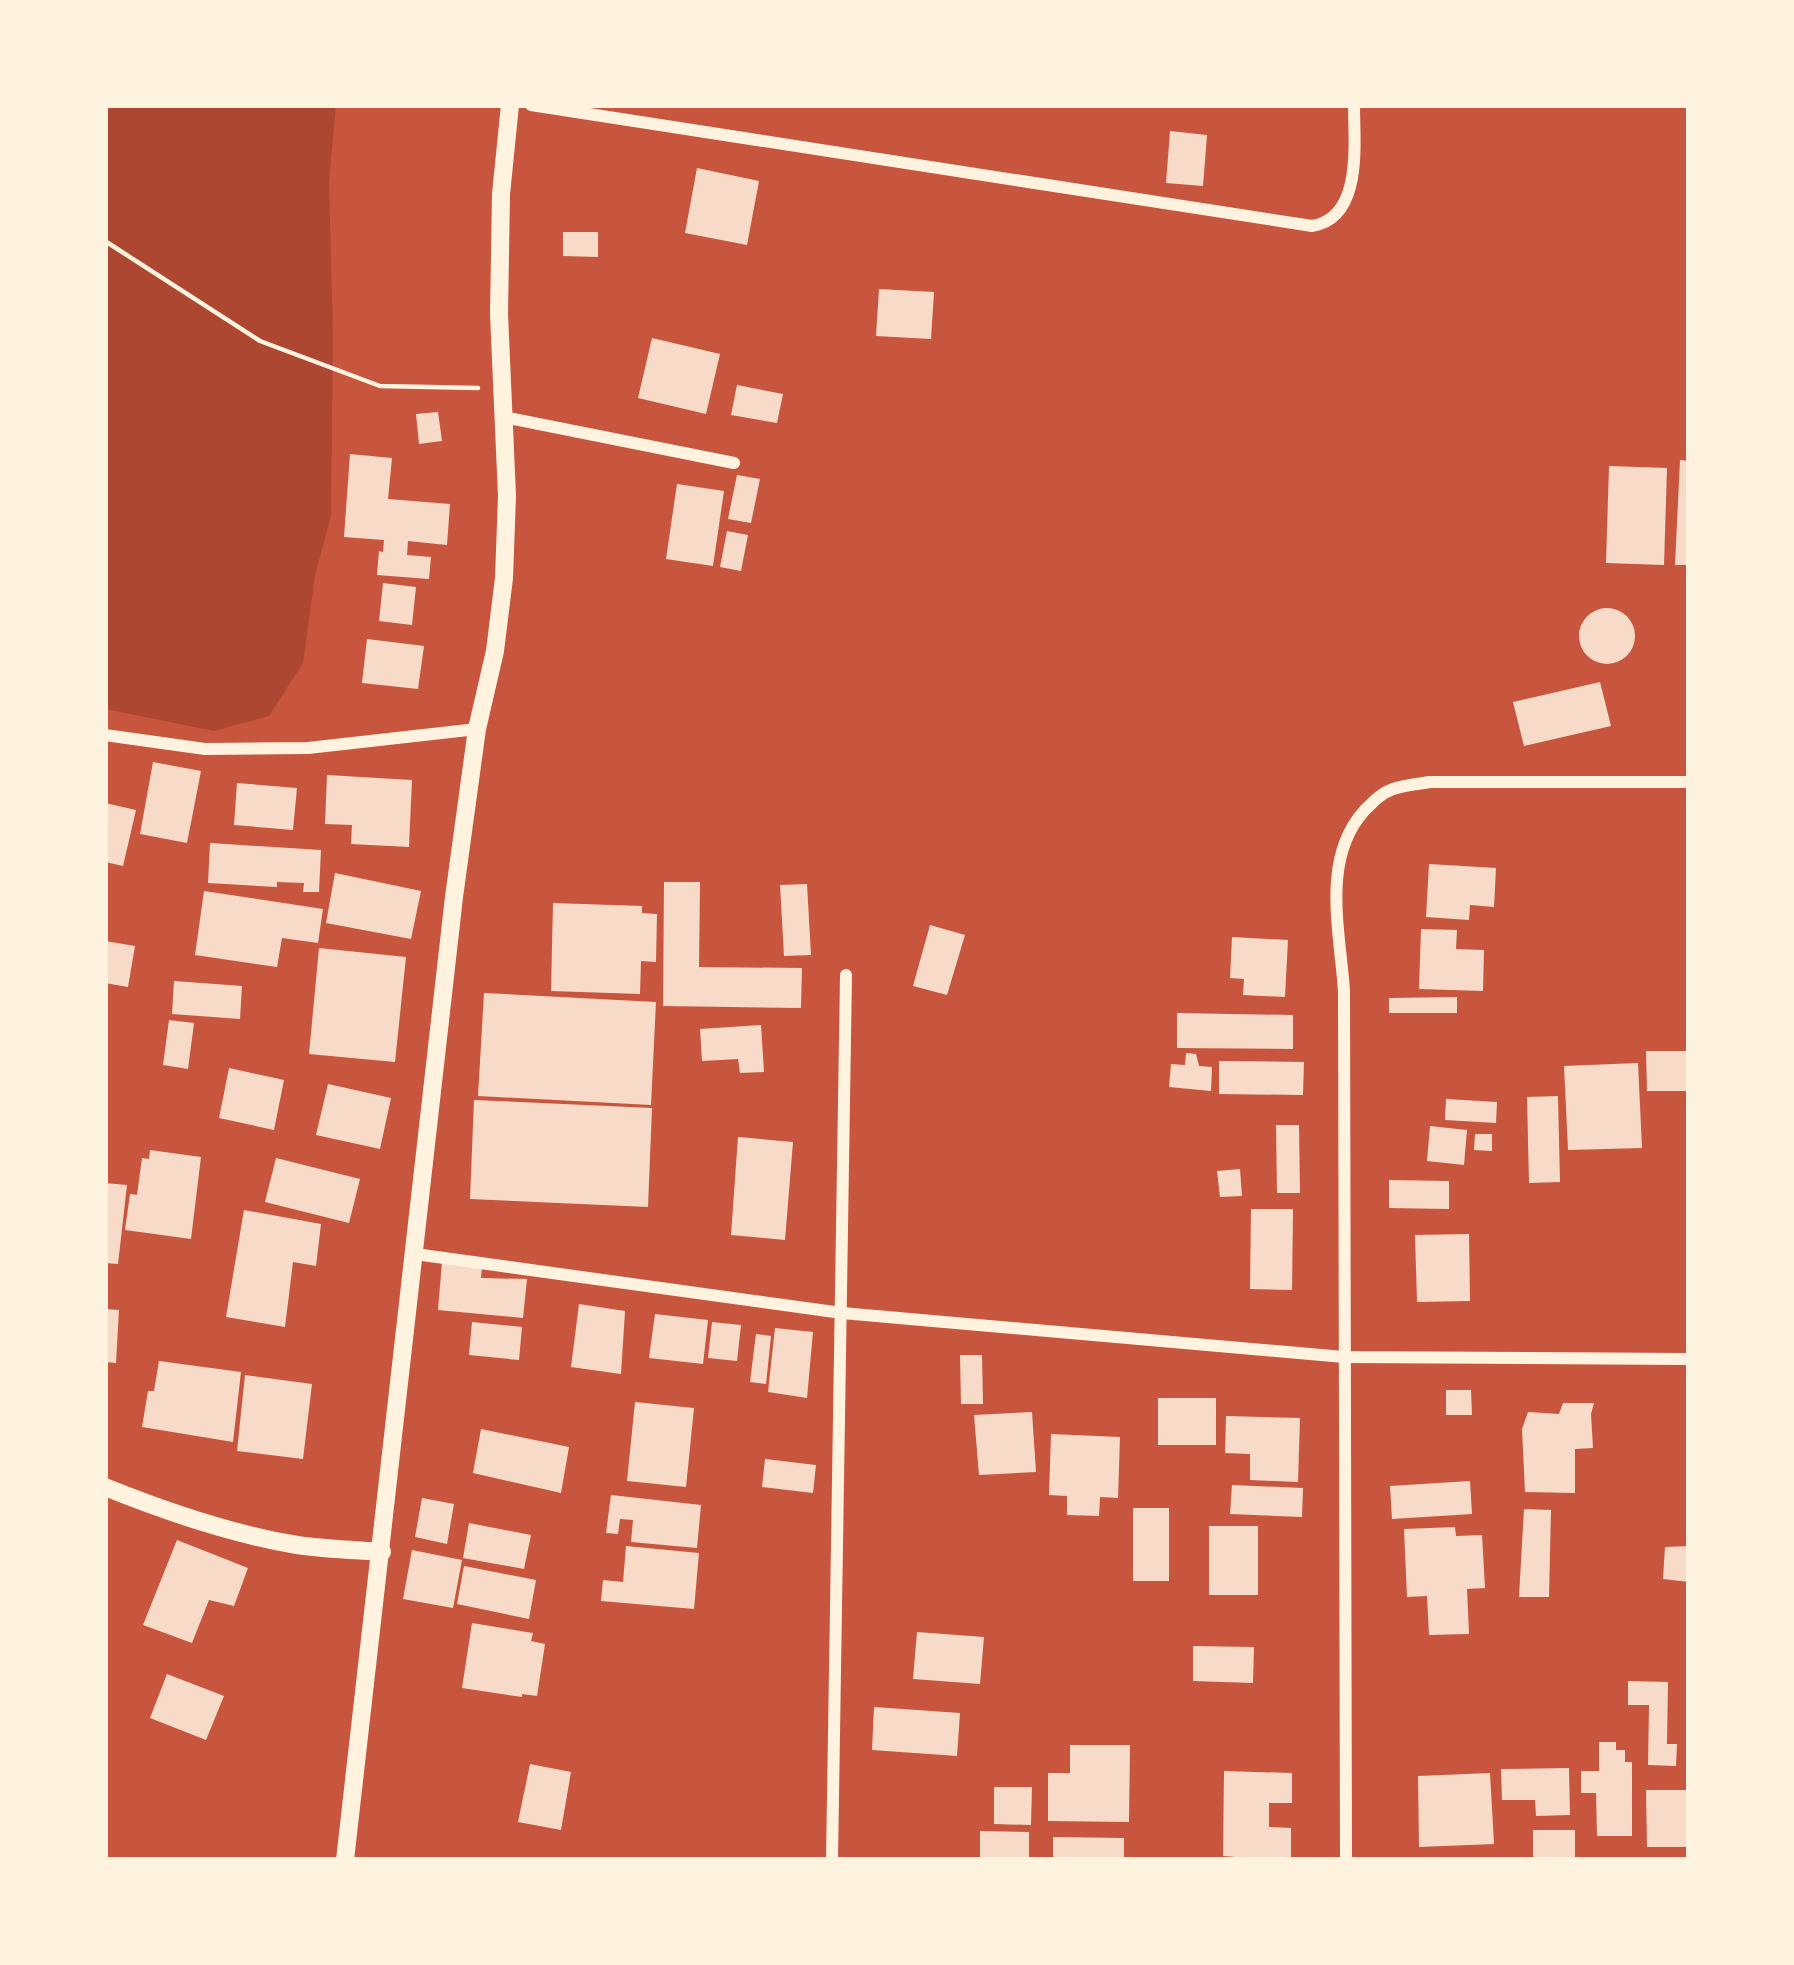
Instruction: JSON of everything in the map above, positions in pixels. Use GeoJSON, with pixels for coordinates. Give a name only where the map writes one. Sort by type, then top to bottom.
{"type":"FeatureCollection","features":[{"type":"Feature","properties":{"kind":"street"},"geometry":{"type":"LineString","coordinates":[[346,1860],[454,897],[504,578],[507,496],[499,314],[501,194],[510,105]]}},
{"type":"Feature","properties":{"kind":"street"},"geometry":{"type":"LineString","coordinates":[[531,105],[1312,226],[1336,216],[1345,202],[1352,180],[1354,105]]}},
{"type":"Feature","properties":{"kind":"street"},"geometry":{"type":"LineString","coordinates":[[504,417],[734,463]]}},
{"type":"Feature","properties":{"kind":"street"},"geometry":{"type":"LineString","coordinates":[[105,736],[206,749],[308,748],[477,729]]}},
{"type":"Feature","properties":{"kind":"street"},"geometry":{"type":"LineString","coordinates":[[1346,1860],[1344,991],[1336,877],[1344,841],[1377,797],[1395,788],[1430,782],[1689,782]]}},
{"type":"Feature","properties":{"kind":"street"},"geometry":{"type":"LineString","coordinates":[[832,1860],[846,975]]}},
{"type":"Feature","properties":{"kind":"street"},"geometry":{"type":"LineString","coordinates":[[415,1253],[842,1313],[1344,1357],[1689,1359]]}},
{"type":"Feature","properties":{"kind":"street"},"geometry":{"type":"LineString","coordinates":[[105,1487],[202,1523],[255,1536],[382,1552]]}},
{"type":"Feature","properties":{"kind":"path"},"geometry":{"type":"LineString","coordinates":[[105,241],[260,341],[380,386],[502,388]]}},
{"type":"Feature","properties":{"kind":"shaded area"},"geometry":{"type":"Polygon","coordinates":[[[105,105],[336,105],[329,182],[331,515],[315,576],[303,663],[269,716],[214,731],[105,709],[105,105]]]}},
{"type":"Feature","properties":{"kind":"building"},"geometry":{"type":"Polygon","coordinates":[[[1170,131],[1207,135],[1203,186],[1166,183],[1170,131]]]}},
{"type":"Feature","properties":{"kind":"building"},"geometry":{"type":"Polygon","coordinates":[[[697,168],[759,181],[747,245],[685,233],[697,168]]]}},
{"type":"Feature","properties":{"kind":"building"},"geometry":{"type":"Polygon","coordinates":[[[563,232],[598,232],[598,257],[563,256],[563,232]]]}},
{"type":"Feature","properties":{"kind":"building"},"geometry":{"type":"Polygon","coordinates":[[[879,289],[934,292],[931,339],[876,336],[879,289]]]}},
{"type":"Feature","properties":{"kind":"building"},"geometry":{"type":"Polygon","coordinates":[[[652,338],[720,354],[706,414],[638,398],[652,338]]]}},
{"type":"Feature","properties":{"kind":"building"},"geometry":{"type":"Polygon","coordinates":[[[737,385],[783,394],[777,423],[731,415],[737,385]]]}},
{"type":"Feature","properties":{"kind":"building"},"geometry":{"type":"Polygon","coordinates":[[[438,412],[442,441],[419,444],[416,414],[438,412]]]}},
{"type":"Feature","properties":{"kind":"building"},"geometry":{"type":"Polygon","coordinates":[[[350,454],[392,458],[388,499],[450,504],[447,545],[408,541],[407,555],[431,557],[429,579],[377,575],[384,540],[344,537],[350,454]]]}},
{"type":"Feature","properties":{"kind":"building"},"geometry":{"type":"Polygon","coordinates":[[[1680,460],[1689,461],[1689,565],[1675,565],[1680,460]]]}},
{"type":"Feature","properties":{"kind":"building"},"geometry":{"type":"Polygon","coordinates":[[[1609,466],[1667,468],[1664,565],[1606,563],[1609,466]]]}},
{"type":"Feature","properties":{"kind":"building"},"geometry":{"type":"Polygon","coordinates":[[[737,475],[760,479],[751,523],[728,519],[737,475]]]}},
{"type":"Feature","properties":{"kind":"building"},"geometry":{"type":"Polygon","coordinates":[[[677,484],[724,491],[713,566],[666,559],[677,484]]]}},
{"type":"Feature","properties":{"kind":"building"},"geometry":{"type":"Polygon","coordinates":[[[727,531],[748,535],[741,571],[720,567],[727,531]]]}},
{"type":"Feature","properties":{"kind":"building"},"geometry":{"type":"Polygon","coordinates":[[[383,583],[416,587],[412,625],[379,621],[383,583]]]}},
{"type":"Feature","properties":{"kind":"building"},"geometry":{"type":"Polygon","coordinates":[[[1607,608],[1627,616],[1635,636],[1627,656],[1607,664],[1587,656],[1579,636],[1587,616],[1607,608]]]}},
{"type":"Feature","properties":{"kind":"building"},"geometry":{"type":"Polygon","coordinates":[[[367,639],[424,646],[418,689],[362,683],[367,639]]]}},
{"type":"Feature","properties":{"kind":"building"},"geometry":{"type":"Polygon","coordinates":[[[1600,682],[1611,726],[1524,746],[1513,702],[1600,682]]]}},
{"type":"Feature","properties":{"kind":"building"},"geometry":{"type":"Polygon","coordinates":[[[153,762],[201,771],[187,843],[140,834],[153,762]]]}},
{"type":"Feature","properties":{"kind":"building"},"geometry":{"type":"Polygon","coordinates":[[[327,775],[412,780],[409,847],[351,844],[352,825],[325,824],[327,775]]]}},
{"type":"Feature","properties":{"kind":"building"},"geometry":{"type":"Polygon","coordinates":[[[237,783],[297,788],[293,830],[234,825],[237,783]]]}},
{"type":"Feature","properties":{"kind":"building"},"geometry":{"type":"Polygon","coordinates":[[[105,803],[136,810],[123,866],[105,862],[105,803]]]}},
{"type":"Feature","properties":{"kind":"building"},"geometry":{"type":"Polygon","coordinates":[[[210,843],[321,850],[319,892],[303,892],[304,883],[277,882],[277,887],[208,883],[210,843]]]}},
{"type":"Feature","properties":{"kind":"building"},"geometry":{"type":"Polygon","coordinates":[[[1429,864],[1496,868],[1494,907],[1470,905],[1469,920],[1426,917],[1429,864]]]}},
{"type":"Feature","properties":{"kind":"building"},"geometry":{"type":"Polygon","coordinates":[[[335,873],[421,891],[411,939],[326,923],[335,873]]]}},
{"type":"Feature","properties":{"kind":"building"},"geometry":{"type":"Polygon","coordinates":[[[664,882],[700,882],[699,967],[802,968],[801,1008],[663,1006],[664,882]]]}},
{"type":"Feature","properties":{"kind":"building"},"geometry":{"type":"Polygon","coordinates":[[[807,884],[811,955],[784,956],[780,885],[807,884]]]}},
{"type":"Feature","properties":{"kind":"building"},"geometry":{"type":"Polygon","coordinates":[[[204,891],[323,909],[318,943],[282,938],[277,967],[195,955],[204,891]]]}},
{"type":"Feature","properties":{"kind":"building"},"geometry":{"type":"Polygon","coordinates":[[[553,903],[642,906],[642,913],[657,914],[656,962],[641,961],[640,994],[551,991],[553,903]]]}},
{"type":"Feature","properties":{"kind":"building"},"geometry":{"type":"Polygon","coordinates":[[[930,925],[965,935],[947,995],[913,986],[930,925]]]}},
{"type":"Feature","properties":{"kind":"building"},"geometry":{"type":"Polygon","coordinates":[[[1421,929],[1457,930],[1456,949],[1484,950],[1483,991],[1419,989],[1421,929]]]}},
{"type":"Feature","properties":{"kind":"building"},"geometry":{"type":"Polygon","coordinates":[[[1232,937],[1288,940],[1285,997],[1243,995],[1244,979],[1230,978],[1232,937]]]}},
{"type":"Feature","properties":{"kind":"building"},"geometry":{"type":"Polygon","coordinates":[[[105,941],[135,946],[128,987],[105,983],[105,941]]]}},
{"type":"Feature","properties":{"kind":"building"},"geometry":{"type":"Polygon","coordinates":[[[319,948],[406,957],[395,1062],[309,1054],[319,948]]]}},
{"type":"Feature","properties":{"kind":"building"},"geometry":{"type":"Polygon","coordinates":[[[174,981],[242,986],[240,1019],[172,1014],[174,981]]]}},
{"type":"Feature","properties":{"kind":"building"},"geometry":{"type":"Polygon","coordinates":[[[484,993],[656,1002],[651,1105],[478,1096],[484,993]]]}},
{"type":"Feature","properties":{"kind":"building"},"geometry":{"type":"Polygon","coordinates":[[[1457,997],[1457,1013],[1389,1013],[1389,998],[1457,997]]]}},
{"type":"Feature","properties":{"kind":"building"},"geometry":{"type":"Polygon","coordinates":[[[1177,1013],[1293,1015],[1293,1049],[1177,1048],[1177,1013]]]}},
{"type":"Feature","properties":{"kind":"building"},"geometry":{"type":"Polygon","coordinates":[[[169,1020],[194,1023],[188,1069],[163,1065],[169,1020]]]}},
{"type":"Feature","properties":{"kind":"building"},"geometry":{"type":"Polygon","coordinates":[[[761,1025],[764,1072],[740,1073],[738,1059],[702,1061],[700,1029],[761,1025]]]}},
{"type":"Feature","properties":{"kind":"building"},"geometry":{"type":"Polygon","coordinates":[[[1646,1051],[1689,1051],[1689,1091],[1647,1091],[1646,1051]]]}},
{"type":"Feature","properties":{"kind":"building"},"geometry":{"type":"Polygon","coordinates":[[[1186,1053],[1196,1054],[1199,1066],[1212,1067],[1211,1091],[1169,1087],[1171,1064],[1185,1065],[1186,1053]]]}},
{"type":"Feature","properties":{"kind":"building"},"geometry":{"type":"Polygon","coordinates":[[[1219,1061],[1304,1062],[1303,1095],[1219,1094],[1219,1061]]]}},
{"type":"Feature","properties":{"kind":"building"},"geometry":{"type":"Polygon","coordinates":[[[1638,1063],[1642,1148],[1568,1150],[1564,1066],[1638,1063]]]}},
{"type":"Feature","properties":{"kind":"building"},"geometry":{"type":"Polygon","coordinates":[[[229,1068],[284,1080],[274,1130],[219,1118],[229,1068]]]}},
{"type":"Feature","properties":{"kind":"building"},"geometry":{"type":"Polygon","coordinates":[[[328,1084],[391,1098],[380,1149],[316,1135],[328,1084]]]}},
{"type":"Feature","properties":{"kind":"building"},"geometry":{"type":"Polygon","coordinates":[[[1558,1096],[1560,1182],[1529,1183],[1527,1097],[1558,1096]]]}},
{"type":"Feature","properties":{"kind":"building"},"geometry":{"type":"Polygon","coordinates":[[[1446,1099],[1497,1102],[1496,1123],[1445,1120],[1446,1099]]]}},
{"type":"Feature","properties":{"kind":"building"},"geometry":{"type":"Polygon","coordinates":[[[474,1100],[652,1108],[648,1207],[470,1199],[474,1100]]]}},
{"type":"Feature","properties":{"kind":"building"},"geometry":{"type":"Polygon","coordinates":[[[1276,1125],[1299,1125],[1300,1193],[1277,1193],[1276,1125]]]}},
{"type":"Feature","properties":{"kind":"building"},"geometry":{"type":"Polygon","coordinates":[[[1430,1126],[1467,1130],[1464,1165],[1427,1161],[1430,1126]]]}},
{"type":"Feature","properties":{"kind":"building"},"geometry":{"type":"Polygon","coordinates":[[[1475,1134],[1492,1134],[1492,1151],[1474,1150],[1475,1134]]]}},
{"type":"Feature","properties":{"kind":"building"},"geometry":{"type":"Polygon","coordinates":[[[738,1137],[793,1142],[785,1240],[731,1235],[738,1137]]]}},
{"type":"Feature","properties":{"kind":"building"},"geometry":{"type":"Polygon","coordinates":[[[150,1150],[201,1157],[191,1239],[125,1230],[130,1194],[137,1195],[142,1158],[149,1159],[150,1150]]]}},
{"type":"Feature","properties":{"kind":"building"},"geometry":{"type":"Polygon","coordinates":[[[276,1158],[360,1179],[349,1223],[265,1202],[276,1158]]]}},
{"type":"Feature","properties":{"kind":"building"},"geometry":{"type":"Polygon","coordinates":[[[1240,1169],[1242,1196],[1220,1197],[1217,1171],[1240,1169]]]}},
{"type":"Feature","properties":{"kind":"building"},"geometry":{"type":"Polygon","coordinates":[[[1389,1180],[1449,1181],[1449,1209],[1389,1208],[1389,1180]]]}},
{"type":"Feature","properties":{"kind":"building"},"geometry":{"type":"Polygon","coordinates":[[[105,1183],[127,1185],[118,1264],[105,1263],[105,1183]]]}},
{"type":"Feature","properties":{"kind":"building"},"geometry":{"type":"Polygon","coordinates":[[[1251,1209],[1293,1209],[1292,1290],[1250,1289],[1251,1209]]]}},
{"type":"Feature","properties":{"kind":"building"},"geometry":{"type":"Polygon","coordinates":[[[244,1210],[321,1224],[316,1266],[293,1262],[285,1327],[226,1317],[244,1210]]]}},
{"type":"Feature","properties":{"kind":"building"},"geometry":{"type":"Polygon","coordinates":[[[1469,1234],[1470,1301],[1417,1302],[1415,1235],[1469,1234]]]}},
{"type":"Feature","properties":{"kind":"building"},"geometry":{"type":"Polygon","coordinates":[[[442,1262],[482,1267],[481,1278],[527,1279],[523,1318],[438,1310],[442,1262]]]}},
{"type":"Feature","properties":{"kind":"building"},"geometry":{"type":"Polygon","coordinates":[[[579,1304],[625,1311],[621,1374],[571,1367],[579,1304]]]}},
{"type":"Feature","properties":{"kind":"building"},"geometry":{"type":"Polygon","coordinates":[[[105,1309],[119,1310],[116,1363],[105,1362],[105,1309]]]}},
{"type":"Feature","properties":{"kind":"building"},"geometry":{"type":"Polygon","coordinates":[[[655,1314],[708,1320],[703,1364],[649,1358],[655,1314]]]}},
{"type":"Feature","properties":{"kind":"building"},"geometry":{"type":"Polygon","coordinates":[[[472,1322],[522,1327],[519,1360],[469,1355],[472,1322]]]}},
{"type":"Feature","properties":{"kind":"building"},"geometry":{"type":"Polygon","coordinates":[[[712,1322],[741,1325],[737,1361],[708,1358],[712,1322]]]}},
{"type":"Feature","properties":{"kind":"building"},"geometry":{"type":"Polygon","coordinates":[[[775,1328],[813,1332],[807,1398],[768,1392],[775,1328]]]}},
{"type":"Feature","properties":{"kind":"building"},"geometry":{"type":"Polygon","coordinates":[[[756,1334],[771,1336],[766,1384],[750,1382],[756,1334]]]}},
{"type":"Feature","properties":{"kind":"building"},"geometry":{"type":"Polygon","coordinates":[[[960,1355],[982,1355],[983,1404],[961,1404],[960,1355]]]}},
{"type":"Feature","properties":{"kind":"building"},"geometry":{"type":"Polygon","coordinates":[[[159,1361],[241,1372],[233,1442],[142,1427],[159,1361]]]}},
{"type":"Feature","properties":{"kind":"building"},"geometry":{"type":"Polygon","coordinates":[[[245,1375],[312,1384],[303,1459],[237,1451],[245,1375]]]}},
{"type":"Feature","properties":{"kind":"building"},"geometry":{"type":"Polygon","coordinates":[[[1446,1390],[1471,1390],[1472,1415],[1446,1415],[1446,1390]]]}},
{"type":"Feature","properties":{"kind":"building"},"geometry":{"type":"Polygon","coordinates":[[[1158,1398],[1216,1398],[1216,1445],[1158,1445],[1158,1398]]]}},
{"type":"Feature","properties":{"kind":"building"},"geometry":{"type":"Polygon","coordinates":[[[635,1402],[694,1408],[686,1487],[627,1481],[635,1402]]]}},
{"type":"Feature","properties":{"kind":"building"},"geometry":{"type":"Polygon","coordinates":[[[1563,1403],[1594,1403],[1593,1448],[1575,1449],[1575,1493],[1525,1492],[1522,1429],[1528,1412],[1559,1414],[1563,1403]]]}},
{"type":"Feature","properties":{"kind":"building"},"geometry":{"type":"Polygon","coordinates":[[[1032,1412],[1036,1472],[979,1475],[974,1415],[1032,1412]]]}},
{"type":"Feature","properties":{"kind":"building"},"geometry":{"type":"Polygon","coordinates":[[[1226,1416],[1300,1418],[1298,1482],[1250,1480],[1250,1454],[1225,1453],[1226,1416]]]}},
{"type":"Feature","properties":{"kind":"building"},"geometry":{"type":"Polygon","coordinates":[[[481,1429],[569,1447],[561,1493],[473,1473],[481,1429]]]}},
{"type":"Feature","properties":{"kind":"building"},"geometry":{"type":"Polygon","coordinates":[[[1051,1434],[1120,1437],[1118,1498],[1100,1497],[1099,1516],[1067,1515],[1067,1496],[1049,1495],[1051,1434]]]}},
{"type":"Feature","properties":{"kind":"building"},"geometry":{"type":"Polygon","coordinates":[[[765,1459],[816,1465],[813,1493],[762,1487],[765,1459]]]}},
{"type":"Feature","properties":{"kind":"building"},"geometry":{"type":"Polygon","coordinates":[[[1470,1481],[1472,1514],[1392,1519],[1390,1486],[1470,1481]]]}},
{"type":"Feature","properties":{"kind":"building"},"geometry":{"type":"Polygon","coordinates":[[[1232,1485],[1303,1488],[1302,1517],[1230,1514],[1232,1485]]]}},
{"type":"Feature","properties":{"kind":"building"},"geometry":{"type":"Polygon","coordinates":[[[611,1495],[701,1505],[697,1548],[631,1542],[633,1520],[620,1519],[618,1534],[606,1533],[611,1495]]]}},
{"type":"Feature","properties":{"kind":"building"},"geometry":{"type":"Polygon","coordinates":[[[422,1498],[454,1504],[447,1544],[415,1537],[422,1498]]]}},
{"type":"Feature","properties":{"kind":"building"},"geometry":{"type":"Polygon","coordinates":[[[1133,1508],[1169,1508],[1169,1581],[1133,1581],[1133,1508]]]}},
{"type":"Feature","properties":{"kind":"building"},"geometry":{"type":"Polygon","coordinates":[[[1524,1509],[1551,1510],[1549,1597],[1519,1597],[1524,1509]]]}},
{"type":"Feature","properties":{"kind":"building"},"geometry":{"type":"Polygon","coordinates":[[[469,1523],[531,1535],[524,1569],[463,1558],[469,1523]]]}},
{"type":"Feature","properties":{"kind":"building"},"geometry":{"type":"Polygon","coordinates":[[[1209,1526],[1258,1526],[1258,1595],[1209,1595],[1209,1526]]]}},
{"type":"Feature","properties":{"kind":"building"},"geometry":{"type":"Polygon","coordinates":[[[1455,1527],[1456,1536],[1482,1535],[1485,1588],[1467,1589],[1469,1634],[1429,1635],[1427,1596],[1407,1597],[1404,1529],[1455,1527]]]}},
{"type":"Feature","properties":{"kind":"building"},"geometry":{"type":"Polygon","coordinates":[[[177,1540],[248,1568],[234,1606],[209,1600],[192,1643],[143,1625],[177,1540]]]}},
{"type":"Feature","properties":{"kind":"building"},"geometry":{"type":"Polygon","coordinates":[[[626,1546],[699,1553],[694,1609],[601,1601],[603,1580],[623,1582],[626,1546]]]}},
{"type":"Feature","properties":{"kind":"building"},"geometry":{"type":"Polygon","coordinates":[[[1689,1546],[1689,1582],[1663,1579],[1665,1547],[1689,1546]]]}},
{"type":"Feature","properties":{"kind":"building"},"geometry":{"type":"Polygon","coordinates":[[[412,1550],[462,1560],[453,1608],[403,1599],[412,1550]]]}},
{"type":"Feature","properties":{"kind":"building"},"geometry":{"type":"Polygon","coordinates":[[[464,1566],[536,1580],[529,1619],[457,1604],[464,1566]]]}},
{"type":"Feature","properties":{"kind":"building"},"geometry":{"type":"Polygon","coordinates":[[[472,1623],[533,1633],[531,1641],[545,1644],[537,1696],[462,1688],[472,1623]]]}},
{"type":"Feature","properties":{"kind":"building"},"geometry":{"type":"Polygon","coordinates":[[[917,1632],[984,1637],[980,1684],[913,1679],[917,1632]]]}},
{"type":"Feature","properties":{"kind":"building"},"geometry":{"type":"Polygon","coordinates":[[[1193,1646],[1254,1647],[1253,1683],[1193,1681],[1193,1646]]]}},
{"type":"Feature","properties":{"kind":"building"},"geometry":{"type":"Polygon","coordinates":[[[167,1674],[224,1696],[206,1740],[150,1718],[167,1674]]]}},
{"type":"Feature","properties":{"kind":"building"},"geometry":{"type":"Polygon","coordinates":[[[1628,1681],[1668,1682],[1667,1744],[1677,1744],[1676,1766],[1648,1765],[1649,1705],[1628,1705],[1628,1681]]]}},
{"type":"Feature","properties":{"kind":"building"},"geometry":{"type":"Polygon","coordinates":[[[874,1707],[960,1713],[957,1756],[872,1750],[874,1707]]]}},
{"type":"Feature","properties":{"kind":"building"},"geometry":{"type":"Polygon","coordinates":[[[1599,1742],[1616,1742],[1616,1750],[1625,1750],[1625,1762],[1632,1762],[1632,1836],[1597,1836],[1596,1793],[1581,1793],[1581,1771],[1599,1771],[1599,1742]]]}},
{"type":"Feature","properties":{"kind":"building"},"geometry":{"type":"Polygon","coordinates":[[[1070,1745],[1130,1745],[1129,1822],[1048,1821],[1048,1773],[1070,1773],[1070,1745]]]}},
{"type":"Feature","properties":{"kind":"building"},"geometry":{"type":"Polygon","coordinates":[[[530,1764],[571,1772],[561,1830],[518,1822],[530,1764]]]}},
{"type":"Feature","properties":{"kind":"building"},"geometry":{"type":"Polygon","coordinates":[[[1569,1768],[1570,1815],[1536,1816],[1535,1800],[1502,1800],[1501,1769],[1569,1768]]]}},
{"type":"Feature","properties":{"kind":"building"},"geometry":{"type":"Polygon","coordinates":[[[1224,1771],[1292,1773],[1292,1803],[1269,1803],[1269,1827],[1291,1828],[1291,1860],[1223,1856],[1224,1771]]]}},
{"type":"Feature","properties":{"kind":"building"},"geometry":{"type":"Polygon","coordinates":[[[1490,1773],[1494,1844],[1419,1847],[1418,1776],[1490,1773]]]}},
{"type":"Feature","properties":{"kind":"building"},"geometry":{"type":"Polygon","coordinates":[[[994,1787],[1032,1787],[1031,1825],[994,1824],[994,1787]]]}},
{"type":"Feature","properties":{"kind":"building"},"geometry":{"type":"Polygon","coordinates":[[[1646,1790],[1689,1790],[1689,1847],[1647,1847],[1646,1790]]]}},
{"type":"Feature","properties":{"kind":"building"},"geometry":{"type":"Polygon","coordinates":[[[1533,1830],[1575,1830],[1575,1860],[1533,1860],[1533,1830]]]}},
{"type":"Feature","properties":{"kind":"building"},"geometry":{"type":"Polygon","coordinates":[[[980,1831],[1029,1832],[1029,1860],[980,1860],[980,1831]]]}},
{"type":"Feature","properties":{"kind":"building"},"geometry":{"type":"Polygon","coordinates":[[[1053,1837],[1124,1838],[1124,1860],[1053,1860],[1053,1837]]]}}]}
